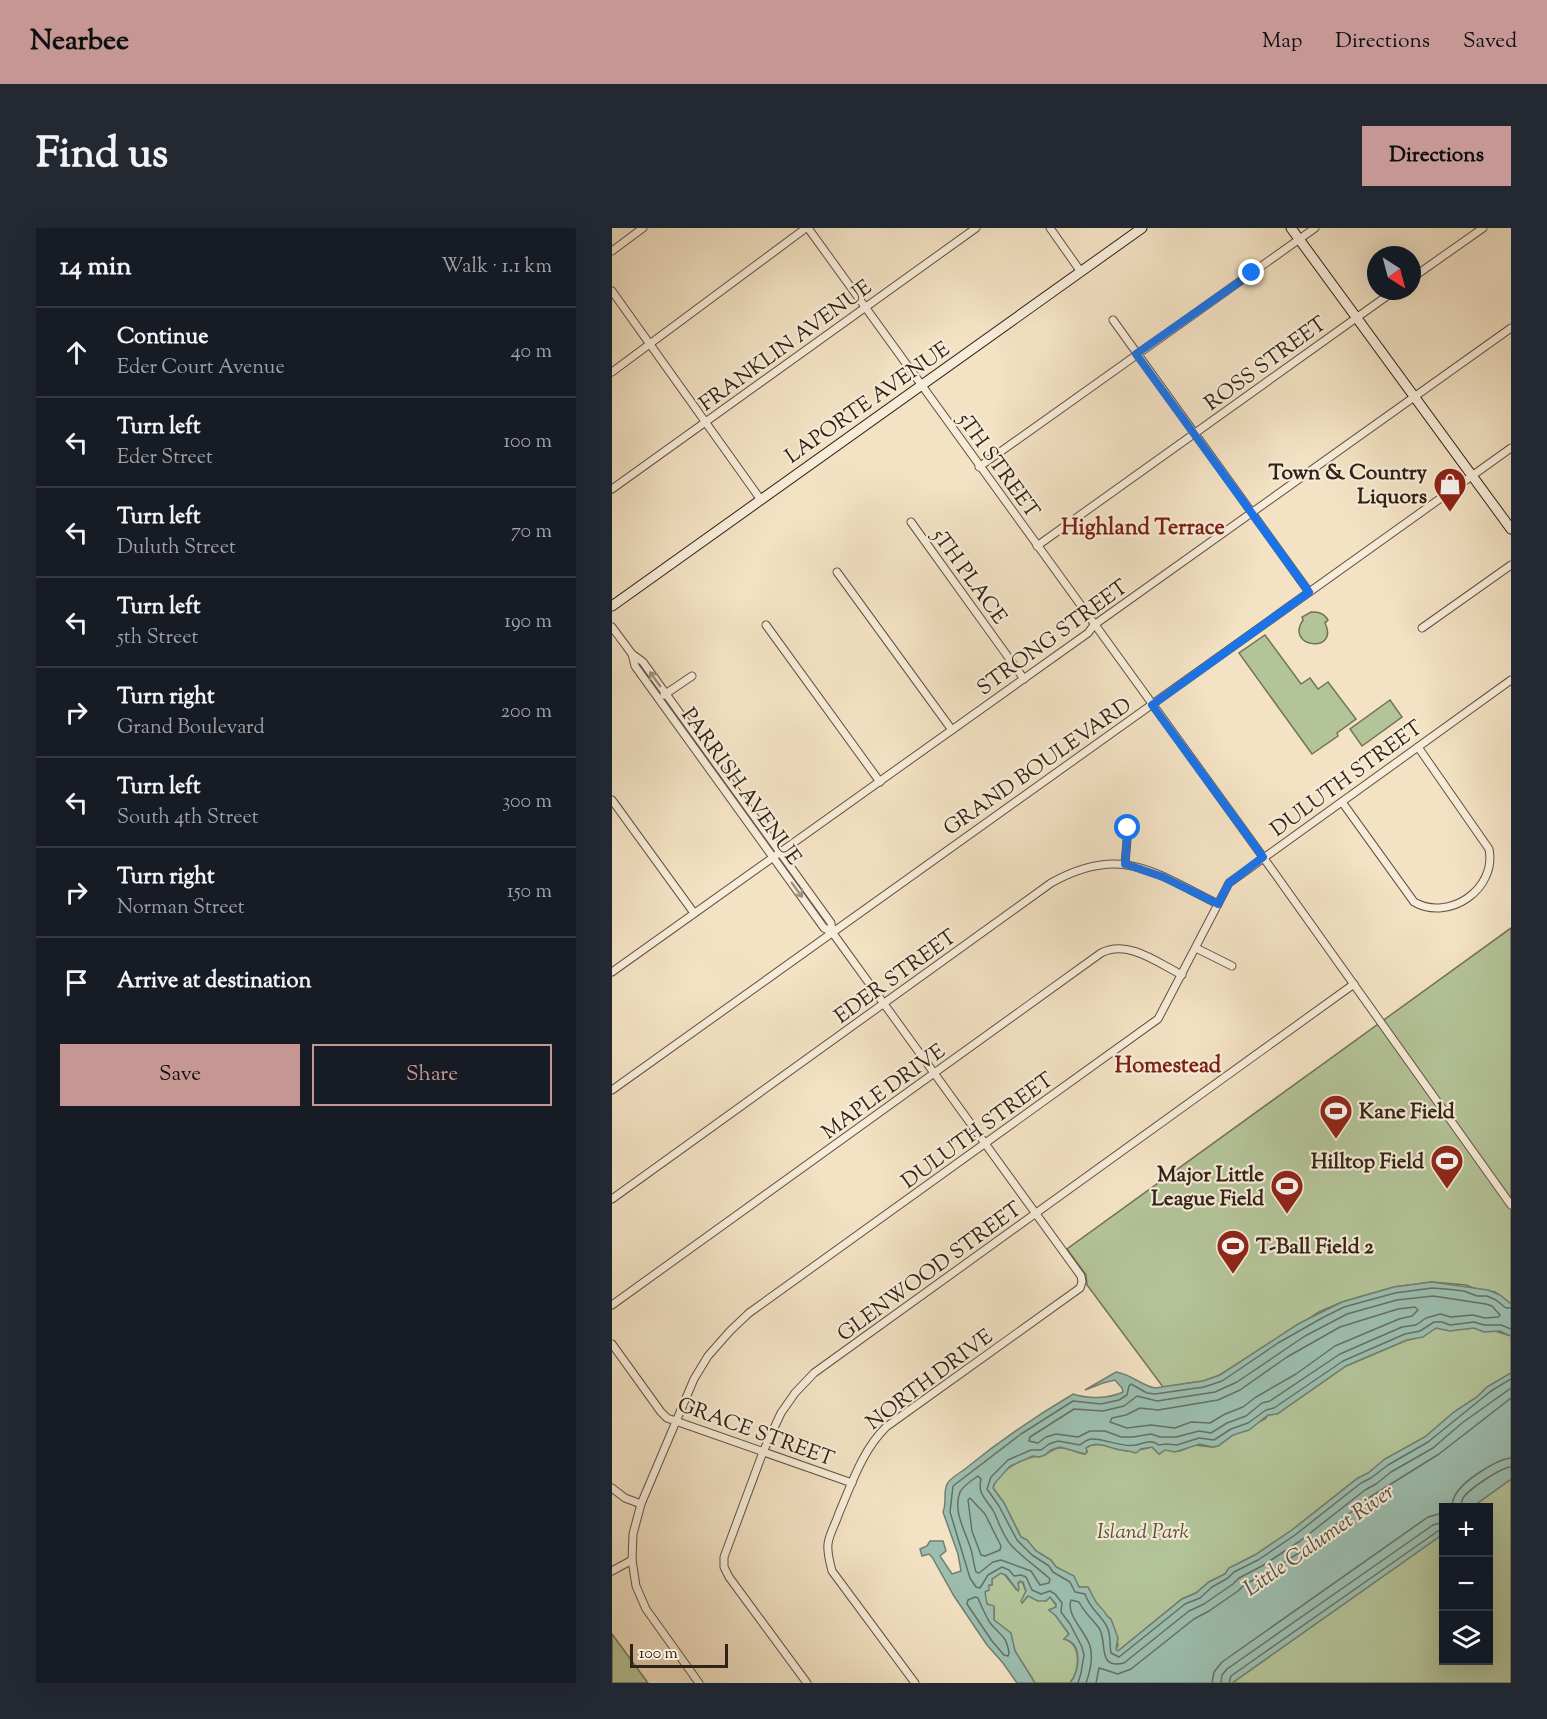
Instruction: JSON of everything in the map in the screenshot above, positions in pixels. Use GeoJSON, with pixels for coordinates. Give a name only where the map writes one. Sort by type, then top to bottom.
{"type":"FeatureCollection","features":[{"type":"Feature","properties":{"kind":"street"},"geometry":{"type":"LineString","coordinates":[[612,251],[643,228]]}},
{"type":"Feature","properties":{"kind":"street"},"geometry":{"type":"LineString","coordinates":[[612,372],[807,228]]}},
{"type":"Feature","properties":{"kind":"street","name":"5TH STREET"},"geometry":{"type":"LineString","coordinates":[[807,228],[1263,857],[1511,1205]]}},
{"type":"Feature","properties":{"kind":"street","name":"FRANKLIN AVENUE"},"geometry":{"type":"LineString","coordinates":[[612,489],[976,228]]}},
{"type":"Feature","properties":{"kind":"street"},"geometry":{"type":"LineString","coordinates":[[1050,228],[1081,272]]}},
{"type":"Feature","properties":{"kind":"street","name":"LAPORTE AVENUE"},"geometry":{"type":"LineString","coordinates":[[612,606],[1142,228]]}},
{"type":"Feature","properties":{"kind":"street"},"geometry":{"type":"LineString","coordinates":[[1291,228],[1511,529]]}},
{"type":"Feature","properties":{"kind":"street"},"geometry":{"type":"LineString","coordinates":[[980,466],[1315,228]]}},
{"type":"Feature","properties":{"kind":"street"},"geometry":{"type":"LineString","coordinates":[[1421,272],[1483,228]]}},
{"type":"Feature","properties":{"kind":"street"},"geometry":{"type":"LineString","coordinates":[[612,291],[761,500]]}},
{"type":"Feature","properties":{"kind":"street","name":"ROSS STREET"},"geometry":{"type":"LineString","coordinates":[[1037,546],[1381,300]]}},
{"type":"Feature","properties":{"kind":"street"},"geometry":{"type":"LineString","coordinates":[[1113,320],[1309,592]]}},
{"type":"Feature","properties":{"kind":"street","name":"STRONG STREET"},"geometry":{"type":"LineString","coordinates":[[613,969],[880,782],[1088,633],[1094,625],[1511,328]]}},
{"type":"Feature","properties":{"kind":"street","name":"GRAND BOULEVARD"},"geometry":{"type":"LineString","coordinates":[[612,1090],[1511,448]]}},
{"type":"Feature","properties":{"kind":"street","name":"5TH PLACE"},"geometry":{"type":"LineString","coordinates":[[911,522],[1024,679]]}},
{"type":"Feature","properties":{"kind":"street"},"geometry":{"type":"LineString","coordinates":[[1422,628],[1511,565]]}},
{"type":"Feature","properties":{"kind":"street"},"geometry":{"type":"LineString","coordinates":[[837,572],[952,730]]}},
{"type":"Feature","properties":{"kind":"street"},"geometry":{"type":"LineString","coordinates":[[766,625],[880,782]]}},
{"type":"Feature","properties":{"kind":"street","name":"PARRISH AVENUE"},"geometry":{"type":"LineString","coordinates":[[612,627],[666,694],[831,923],[832,932]]}},
{"type":"Feature","properties":{"kind":"street","name":"PARRISH AVENUE"},"geometry":{"type":"LineString","coordinates":[[632,654],[635,666],[658,699],[824,927],[832,932],[1081,1276],[1082,1282]]}},
{"type":"Feature","properties":{"kind":"street"},"geometry":{"type":"LineString","coordinates":[[658,699],[692,676]]}},
{"type":"Feature","properties":{"kind":"street","name":"DULUTH STREET"},"geometry":{"type":"LineString","coordinates":[[699,1683],[646,1609],[636,1586],[632,1560],[633,1534],[641,1504],[694,1379],[708,1356],[749,1313],[1158,1019],[1229,883],[1511,680]]}},
{"type":"Feature","properties":{"kind":"street"},"geometry":{"type":"LineString","coordinates":[[1342,802],[1414,902],[1432,909],[1446,908],[1467,898],[1484,881],[1489,870],[1489,849],[1485,840],[1418,747]]}},
{"type":"Feature","properties":{"kind":"street"},"geometry":{"type":"LineString","coordinates":[[612,800],[694,913]]}},
{"type":"Feature","properties":{"kind":"street"},"geometry":{"type":"LineString","coordinates":[[1125,864],[1128,828]]}},
{"type":"Feature","properties":{"kind":"street","name":"EDER STREET"},"geometry":{"type":"LineString","coordinates":[[612,1199],[1051,883],[1073,871],[1107,863],[1125,864],[1154,873],[1218,904]]}},
{"type":"Feature","properties":{"kind":"street","name":"MAPLE DRIVE"},"geometry":{"type":"LineString","coordinates":[[612,1305],[1107,950],[1115,948],[1130,950],[1182,975]]}},
{"type":"Feature","properties":{"kind":"street"},"geometry":{"type":"LineString","coordinates":[[1196,948],[1232,966]]}},
{"type":"Feature","properties":{"kind":"street","name":"GLENWOOD STREET"},"geometry":{"type":"LineString","coordinates":[[807,1683],[724,1567],[726,1547],[763,1452],[780,1413],[795,1393],[814,1373],[1354,984]]}},
{"type":"Feature","properties":{"kind":"street","name":"NORTH DRIVE"},"geometry":{"type":"LineString","coordinates":[[915,1683],[832,1571],[828,1542],[852,1483],[865,1453],[886,1427],[1080,1288],[1082,1282]]}},
{"type":"Feature","properties":{"kind":"street","name":"GRACE STREET"},"geometry":{"type":"LineString","coordinates":[[612,1344],[661,1412],[675,1422],[852,1483]]}},
{"type":"Feature","properties":{"kind":"street"},"geometry":{"type":"LineString","coordinates":[[612,1488],[625,1498],[641,1504]]}},
{"type":"Feature","properties":{"kind":"street"},"geometry":{"type":"LineString","coordinates":[[612,1571],[632,1560]]}},
{"type":"Feature","properties":{"kind":"green space"},"geometry":{"type":"Polygon","coordinates":[[[1311,612],[1321,613],[1328,620],[1325,623],[1328,633],[1325,640],[1320,643],[1312,644],[1301,637],[1299,629],[1302,617],[1311,612]]]}},
{"type":"Feature","properties":{"kind":"green space"},"geometry":{"type":"Polygon","coordinates":[[[1265,635],[1301,684],[1310,678],[1318,689],[1328,682],[1356,719],[1337,733],[1338,736],[1312,754],[1239,653],[1265,635]]]}},
{"type":"Feature","properties":{"kind":"green space"},"geometry":{"type":"Polygon","coordinates":[[[1390,700],[1402,717],[1362,746],[1350,729],[1390,700]]]}},
{"type":"Feature","properties":{"kind":"green space"},"geometry":{"type":"Polygon","coordinates":[[[1511,928],[1511,1304],[1495,1292],[1478,1290],[1466,1285],[1432,1282],[1394,1287],[1342,1302],[1319,1312],[1220,1375],[1203,1381],[1163,1387],[1087,1285],[1086,1275],[1067,1249],[1511,928]]]}},
{"type":"Feature","properties":{"kind":"green space","name":"Island Park"},"geometry":{"type":"Polygon","coordinates":[[[1441,1327],[1446,1330],[1474,1328],[1484,1331],[1492,1330],[1511,1336],[1511,1373],[1487,1387],[1425,1437],[1385,1459],[1368,1474],[1358,1478],[1292,1530],[1255,1555],[1229,1568],[1225,1574],[1209,1582],[1196,1593],[1182,1599],[1118,1651],[1116,1635],[1101,1608],[1095,1604],[1085,1587],[1079,1587],[1074,1577],[1056,1567],[1051,1560],[1036,1551],[1027,1540],[1021,1537],[1004,1503],[993,1488],[999,1477],[1014,1464],[1058,1448],[1085,1454],[1086,1448],[1096,1445],[1128,1451],[1152,1447],[1159,1454],[1165,1450],[1180,1451],[1194,1445],[1218,1446],[1233,1435],[1265,1419],[1268,1415],[1277,1414],[1346,1366],[1441,1327]]]}},
{"type":"Feature","properties":{"kind":"green space"},"geometry":{"type":"Polygon","coordinates":[[[1511,1479],[1511,1683],[1232,1683],[1439,1537],[1439,1665],[1493,1665],[1493,1503],[1478,1503],[1511,1479]]]}},
{"type":"Feature","properties":{"kind":"green space"},"geometry":{"type":"Polygon","coordinates":[[[1001,1573],[1016,1589],[1020,1581],[1022,1582],[1026,1591],[1022,1603],[1028,1596],[1046,1601],[1050,1597],[1056,1605],[1049,1610],[1069,1634],[1064,1639],[1074,1646],[1078,1658],[1076,1671],[1070,1683],[1035,1683],[1015,1651],[1009,1632],[994,1620],[994,1607],[987,1604],[984,1595],[989,1585],[992,1585],[992,1579],[1001,1573]]]}},
{"type":"Feature","properties":{"kind":"green space"},"geometry":{"type":"Polygon","coordinates":[[[612,1634],[648,1683],[612,1683],[612,1634]]]}},
{"type":"Feature","properties":{"kind":"water","name":"Little Calumet River"},"geometry":{"type":"Polygon","coordinates":[[[1432,1282],[1488,1290],[1500,1295],[1511,1304],[1511,1336],[1500,1331],[1484,1332],[1474,1328],[1450,1331],[1436,1328],[1423,1337],[1407,1340],[1346,1366],[1277,1414],[1268,1415],[1249,1430],[1233,1435],[1218,1446],[1200,1444],[1175,1452],[1165,1450],[1159,1454],[1152,1447],[1141,1449],[1136,1453],[1094,1445],[1086,1448],[1085,1454],[1060,1447],[1039,1457],[1033,1456],[1010,1466],[993,1488],[1004,1503],[1021,1537],[1027,1540],[1036,1551],[1051,1560],[1056,1567],[1074,1576],[1079,1587],[1088,1587],[1096,1603],[1111,1619],[1118,1638],[1116,1649],[1118,1651],[1182,1599],[1196,1593],[1209,1582],[1225,1574],[1229,1568],[1255,1555],[1292,1530],[1358,1478],[1385,1459],[1425,1437],[1487,1387],[1511,1373],[1511,1479],[1478,1503],[1439,1503],[1439,1537],[1232,1683],[1070,1683],[1078,1664],[1077,1651],[1070,1642],[1064,1639],[1069,1634],[1049,1610],[1056,1607],[1056,1604],[1050,1597],[1046,1601],[1038,1601],[1028,1596],[1022,1603],[1026,1591],[1023,1582],[1018,1583],[1018,1591],[1006,1575],[1001,1573],[992,1579],[992,1585],[989,1585],[989,1590],[985,1592],[987,1604],[994,1606],[994,1620],[1011,1633],[1015,1651],[1035,1683],[1017,1683],[987,1645],[954,1596],[932,1557],[929,1554],[922,1556],[920,1549],[927,1546],[930,1541],[943,1541],[946,1551],[940,1556],[952,1574],[961,1571],[958,1554],[943,1512],[947,1484],[1003,1440],[1073,1394],[1098,1398],[1123,1392],[1115,1380],[1085,1390],[1116,1372],[1155,1388],[1203,1381],[1220,1375],[1298,1324],[1342,1302],[1394,1287],[1432,1282]]]}},
{"type":"Feature","properties":{"kind":"place","name":"Town & Country Liquors"},"geometry":{"type":"Point","coordinates":[1450,513]}},
{"type":"Feature","properties":{"kind":"place","name":"Kane Field"},"geometry":{"type":"Point","coordinates":[1336,1140]}},
{"type":"Feature","properties":{"kind":"place","name":"Hilltop Field"},"geometry":{"type":"Point","coordinates":[1447,1190]}},
{"type":"Feature","properties":{"kind":"place","name":"Major Little League Field"},"geometry":{"type":"Point","coordinates":[1287,1215]}},
{"type":"Feature","properties":{"kind":"place","name":"T-Ball Field 2"},"geometry":{"type":"Point","coordinates":[1233,1275]}},
{"type":"Feature","properties":{"kind":"district","name":"Highland Terrace"},"geometry":{"type":"Point","coordinates":[1143,526]}},
{"type":"Feature","properties":{"kind":"district","name":"Homestead"},"geometry":{"type":"Point","coordinates":[1168,1064]}},
{"type":"Feature","properties":{"kind":"route"},"geometry":{"type":"LineString","coordinates":[[1128,828],[1125,864],[1145,869],[1218,904],[1226,886],[1263,857],[1152,705],[1309,592],[1136,354],[1252,273]]}}]}
